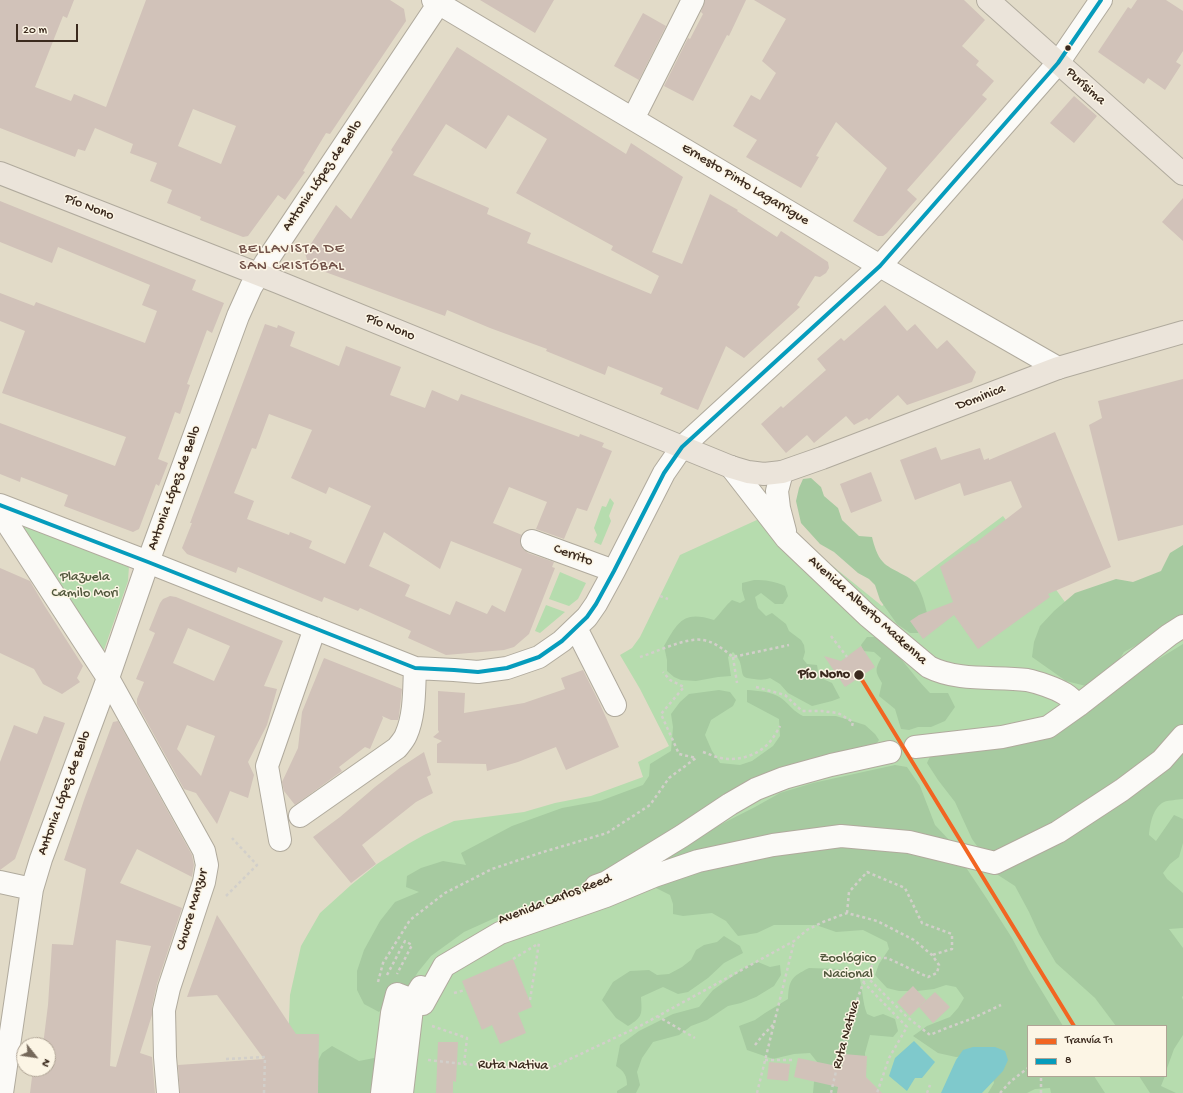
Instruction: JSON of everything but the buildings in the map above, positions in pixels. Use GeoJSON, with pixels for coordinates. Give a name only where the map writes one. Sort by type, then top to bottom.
{"type":"FeatureCollection","features":[{"type":"Feature","properties":{"kind":"main road","name":"Purísima"},"geometry":{"type":"LineString","coordinates":[[988,0],[1183,174]]}},
{"type":"Feature","properties":{"kind":"main road","name":"Pío Nono"},"geometry":{"type":"LineString","coordinates":[[0,173],[258,274],[731,467],[748,472],[764,474],[782,472]]}},
{"type":"Feature","properties":{"kind":"main road","name":"Dominica"},"geometry":{"type":"LineString","coordinates":[[782,472],[1058,368],[1183,332]]}},
{"type":"Feature","properties":{"kind":"street"},"geometry":{"type":"LineString","coordinates":[[633,119],[692,0]]}},
{"type":"Feature","properties":{"kind":"street"},"geometry":{"type":"LineString","coordinates":[[0,506],[148,562],[415,668],[478,672],[507,668],[539,656],[562,641],[576,628],[596,604],[664,473],[682,447],[880,266],[1058,63],[1101,0]]}},
{"type":"Feature","properties":{"kind":"street","name":"Ernesto Pinto Lagarrigue"},"geometry":{"type":"LineString","coordinates":[[437,1],[880,266],[1058,368]]}},
{"type":"Feature","properties":{"kind":"street","name":"Antonia López de Bello"},"geometry":{"type":"LineString","coordinates":[[2,1093],[32,889],[40,859],[108,678],[148,562],[238,316],[258,274],[437,1]]}},
{"type":"Feature","properties":{"kind":"street","name":"Avenida Alberto Mackenna"},"geometry":{"type":"LineString","coordinates":[[731,467],[786,538],[868,616],[929,667],[937,671],[960,676],[1028,680],[1064,693],[1079,705]]}},
{"type":"Feature","properties":{"kind":"street"},"geometry":{"type":"LineString","coordinates":[[782,472],[777,491],[779,508],[786,538]]}},
{"type":"Feature","properties":{"kind":"street","name":"Chucre Manzur"},"geometry":{"type":"LineString","coordinates":[[0,512],[108,678],[204,850],[207,865],[204,882],[169,988],[164,1010],[165,1056],[168,1093]]}},
{"type":"Feature","properties":{"kind":"street","name":"Cerrito"},"geometry":{"type":"LineString","coordinates":[[532,541],[614,571]]}},
{"type":"Feature","properties":{"kind":"street"},"geometry":{"type":"LineString","coordinates":[[915,747],[1002,738],[1048,727],[1183,626]]}},
{"type":"Feature","properties":{"kind":"street"},"geometry":{"type":"LineString","coordinates":[[280,840],[267,766],[315,628]]}},
{"type":"Feature","properties":{"kind":"street"},"geometry":{"type":"LineString","coordinates":[[576,628],[615,706]]}},
{"type":"Feature","properties":{"kind":"street"},"geometry":{"type":"LineString","coordinates":[[300,816],[397,748],[406,736],[409,728],[412,712],[415,668]]}},
{"type":"Feature","properties":{"kind":"street"},"geometry":{"type":"LineString","coordinates":[[382,1093],[392,1013],[444,966],[500,933],[606,896],[654,876],[698,861],[773,845],[841,836],[909,842],[995,863],[1058,832],[1122,790],[1162,760],[1183,736]]}},
{"type":"Feature","properties":{"kind":"street","name":"Avenida Carlos Reed"},"geometry":{"type":"LineString","coordinates":[[402,1093],[406,999],[436,960],[467,936],[505,917],[607,882],[756,789],[784,778],[831,765],[890,752]]}},
{"type":"Feature","properties":{"kind":"street"},"geometry":{"type":"LineString","coordinates":[[0,882],[32,889]]}},
{"type":"Feature","properties":{"kind":"path"},"geometry":{"type":"LineString","coordinates":[[660,596],[668,599]]}},
{"type":"Feature","properties":{"kind":"path"},"geometry":{"type":"LineString","coordinates":[[831,636],[846,657]]}},
{"type":"Feature","properties":{"kind":"path"},"geometry":{"type":"LineString","coordinates":[[640,657],[687,641],[703,640],[721,647],[733,657],[737,683]]}},
{"type":"Feature","properties":{"kind":"path"},"geometry":{"type":"LineString","coordinates":[[733,657],[789,645]]}},
{"type":"Feature","properties":{"kind":"path"},"geometry":{"type":"LineString","coordinates":[[377,985],[383,963],[410,920],[445,893],[492,869],[607,833],[650,805],[668,778],[696,758],[679,754],[661,714],[684,686],[670,680],[663,672]]}},
{"type":"Feature","properties":{"kind":"path"},"geometry":{"type":"LineString","coordinates":[[756,687],[785,695],[802,711],[838,713],[853,722],[852,726]]}},
{"type":"Feature","properties":{"kind":"path"},"geometry":{"type":"LineString","coordinates":[[703,752],[722,758],[731,759],[747,757],[762,749],[772,740],[780,726]]}},
{"type":"Feature","properties":{"kind":"path"},"geometry":{"type":"LineString","coordinates":[[226,896],[257,865],[232,838]]}},
{"type":"Feature","properties":{"kind":"path"},"geometry":{"type":"LineString","coordinates":[[867,872],[905,888],[922,923],[952,934],[952,949],[932,955],[914,940],[877,921],[847,913],[849,892],[867,872]]}},
{"type":"Feature","properties":{"kind":"path","name":"Ruta Nativa"},"geometry":{"type":"LineString","coordinates":[[437,1061],[512,1068],[551,1068],[640,1026],[794,941],[807,930],[847,913]]}},
{"type":"Feature","properties":{"kind":"path"},"geometry":{"type":"LineString","coordinates":[[406,999],[405,941],[412,945],[388,990],[406,999],[467,1038],[464,1064]]}},
{"type":"Feature","properties":{"kind":"path"},"geometry":{"type":"LineString","coordinates":[[530,1000],[539,943],[545,941]]}},
{"type":"Feature","properties":{"kind":"path"},"geometry":{"type":"LineString","coordinates":[[757,1093],[794,941]]}},
{"type":"Feature","properties":{"kind":"path","name":"Ruta Nativa"},"geometry":{"type":"LineString","coordinates":[[831,1093],[844,1041],[863,982],[877,958],[887,958],[928,977],[937,973],[939,965],[932,955]]}},
{"type":"Feature","properties":{"kind":"path"},"geometry":{"type":"LineString","coordinates":[[866,976],[907,1017],[930,1035],[971,1019],[1001,1005]]}},
{"type":"Feature","properties":{"kind":"path"},"geometry":{"type":"LineString","coordinates":[[863,982],[907,1027],[889,1058],[877,1093]]}},
{"type":"Feature","properties":{"kind":"path"},"geometry":{"type":"LineString","coordinates":[[657,1016],[695,1038]]}},
{"type":"Feature","properties":{"kind":"path"},"geometry":{"type":"LineString","coordinates":[[755,1045],[774,1025]]}},
{"type":"Feature","properties":{"kind":"path"},"geometry":{"type":"LineString","coordinates":[[226,1059],[265,1057],[264,1093]]}},
{"type":"Feature","properties":{"kind":"path"},"geometry":{"type":"LineString","coordinates":[[765,1060],[794,1060]]}},
{"type":"Feature","properties":{"kind":"path"},"geometry":{"type":"LineString","coordinates":[[1000,1093],[1011,1081],[1027,1069]]}},
{"type":"Feature","properties":{"kind":"path"},"geometry":{"type":"LineString","coordinates":[[1041,1077],[1041,1093]]}},
{"type":"Feature","properties":{"kind":"path"},"geometry":{"type":"LineString","coordinates":[[927,1093],[930,1085]]}},
{"type":"Feature","properties":{"kind":"green space"},"geometry":{"type":"Polygon","coordinates":[[[811,478],[821,487],[824,496],[838,508],[842,520],[859,536],[872,537],[877,554],[881,560],[886,565],[910,578],[917,585],[923,598],[929,621],[918,633],[910,633],[897,624],[880,600],[875,585],[869,579],[858,573],[834,552],[820,544],[801,523],[796,501],[803,479],[811,478]]]}},
{"type":"Feature","properties":{"kind":"green space"},"geometry":{"type":"Polygon","coordinates":[[[610,498],[614,503],[609,516],[611,521],[601,545],[594,542],[597,535],[594,528],[602,506],[606,507],[610,498]]]}},
{"type":"Feature","properties":{"kind":"green space","name":"Plazuela Camilo Mori"},"geometry":{"type":"Polygon","coordinates":[[[0,511],[129,566],[128,581],[96,673],[0,511]]]}},
{"type":"Feature","properties":{"kind":"green space","name":"Zoológico Nacional"},"geometry":{"type":"Polygon","coordinates":[[[1003,516],[1075,616],[1183,574],[1183,1093],[286,1093],[290,995],[301,946],[320,913],[377,864],[424,835],[454,821],[524,812],[555,803],[591,796],[643,777],[638,762],[669,746],[640,689],[620,655],[632,648],[640,637],[680,555],[759,519],[792,533],[882,606],[1003,516]]]}},
{"type":"Feature","properties":{"kind":"green space"},"geometry":{"type":"Polygon","coordinates":[[[1183,545],[1183,614],[1144,641],[1124,652],[1108,675],[1086,686],[1066,681],[1032,657],[1034,642],[1040,626],[1054,611],[1075,593],[1116,579],[1133,582],[1161,571],[1170,553],[1183,545]]]}},
{"type":"Feature","properties":{"kind":"green space"},"geometry":{"type":"Polygon","coordinates":[[[560,572],[586,583],[578,599],[569,606],[549,599],[560,572]]]}},
{"type":"Feature","properties":{"kind":"green space"},"geometry":{"type":"Polygon","coordinates":[[[754,580],[770,581],[785,586],[788,596],[783,604],[775,604],[761,593],[755,597],[758,608],[766,616],[772,613],[786,624],[789,631],[801,640],[804,645],[805,652],[803,659],[807,664],[817,665],[818,671],[823,679],[832,683],[840,698],[812,706],[788,693],[780,684],[770,678],[760,680],[745,677],[743,675],[741,664],[733,652],[728,657],[731,676],[696,681],[681,680],[674,677],[667,671],[667,660],[664,646],[673,630],[683,620],[695,616],[714,620],[732,600],[740,603],[745,600],[742,590],[742,583],[754,580]]]}},
{"type":"Feature","properties":{"kind":"green space"},"geometry":{"type":"Polygon","coordinates":[[[546,605],[565,612],[540,633],[535,631],[546,605]]]}},
{"type":"Feature","properties":{"kind":"green space"},"geometry":{"type":"Polygon","coordinates":[[[867,637],[880,637],[887,643],[930,693],[948,693],[955,707],[945,721],[931,727],[918,727],[909,730],[901,729],[895,709],[879,696],[882,683],[878,676],[877,670],[881,658],[874,652],[863,651],[861,645],[867,637]]]}},
{"type":"Feature","properties":{"kind":"green space"},"geometry":{"type":"Polygon","coordinates":[[[1183,644],[1183,799],[1166,801],[1160,804],[1153,816],[1149,835],[1156,841],[1174,815],[1183,819],[1183,843],[1179,857],[1170,864],[1163,873],[1167,879],[1183,893],[1183,928],[1169,929],[1183,948],[1183,1035],[1174,1049],[1167,1068],[1167,1025],[1115,1025],[1095,998],[1056,963],[1039,934],[1015,886],[998,875],[972,839],[955,802],[927,763],[932,752],[1007,745],[1139,671],[1183,644]]]}},
{"type":"Feature","properties":{"kind":"green space"},"geometry":{"type":"Polygon","coordinates":[[[719,690],[730,692],[736,700],[733,706],[711,720],[705,735],[712,751],[720,763],[740,765],[752,761],[773,746],[780,736],[779,719],[747,702],[747,690],[773,694],[784,700],[803,716],[836,716],[865,725],[879,740],[874,747],[816,760],[795,763],[762,777],[603,877],[506,913],[464,932],[431,956],[418,972],[408,988],[386,1004],[379,1012],[364,1004],[357,990],[357,971],[364,950],[380,921],[395,902],[419,892],[406,887],[407,876],[421,868],[443,861],[466,865],[461,853],[512,826],[562,808],[600,801],[643,785],[649,776],[650,764],[671,751],[673,727],[671,714],[680,702],[689,694],[719,690]]]}},
{"type":"Feature","properties":{"kind":"green space"},"geometry":{"type":"Polygon","coordinates":[[[895,765],[907,767],[920,786],[935,825],[950,841],[1012,938],[1029,970],[1062,1025],[1027,1025],[1027,1077],[1095,1077],[1105,1093],[1051,1093],[1050,1088],[1035,1089],[1027,1093],[988,1093],[994,1083],[988,1062],[968,1056],[956,1057],[938,1053],[913,1036],[927,1026],[950,1017],[958,1008],[964,998],[956,987],[946,985],[934,989],[917,991],[899,991],[887,988],[875,975],[879,964],[889,949],[887,942],[863,930],[836,932],[816,925],[774,925],[757,933],[738,936],[726,921],[712,913],[683,916],[673,914],[673,904],[670,895],[654,887],[629,878],[702,834],[780,793],[813,783],[895,765]]]}},
{"type":"Feature","properties":{"kind":"green space"},"geometry":{"type":"Polygon","coordinates":[[[724,936],[740,946],[743,953],[724,963],[708,978],[688,992],[678,994],[663,987],[641,997],[642,1007],[639,1017],[628,1026],[616,1018],[602,1000],[613,982],[630,971],[649,970],[657,975],[669,974],[691,960],[696,950],[704,945],[717,942],[724,936]]]}},
{"type":"Feature","properties":{"kind":"green space"},"geometry":{"type":"Polygon","coordinates":[[[758,962],[770,967],[780,965],[781,975],[774,986],[756,997],[728,1006],[707,1020],[691,1026],[679,1035],[653,1042],[642,1058],[637,1072],[640,1085],[636,1093],[617,1093],[617,1091],[627,1085],[624,1074],[616,1066],[620,1045],[639,1031],[673,1014],[699,1007],[713,990],[747,966],[758,962]]]}},
{"type":"Feature","properties":{"kind":"green space"},"geometry":{"type":"Polygon","coordinates":[[[809,968],[839,969],[859,976],[867,1014],[874,1017],[883,1014],[895,1019],[898,1031],[893,1037],[870,1035],[865,1053],[865,1064],[850,1093],[813,1093],[818,1063],[810,1053],[794,1054],[773,1059],[747,1050],[739,1026],[755,1020],[788,999],[789,987],[792,980],[798,974],[809,968]]]}},
{"type":"Feature","properties":{"kind":"green space"},"geometry":{"type":"Polygon","coordinates":[[[332,1046],[359,1061],[374,1058],[387,1063],[382,1093],[313,1093],[317,1063],[322,1053],[332,1046]]]}},
{"type":"Feature","properties":{"kind":"green space"},"geometry":{"type":"Polygon","coordinates":[[[1140,1077],[1165,1077],[1161,1086],[1176,1093],[1150,1093],[1140,1077]]]}},
{"type":"Feature","properties":{"kind":"water"},"geometry":{"type":"Polygon","coordinates":[[[914,1041],[935,1062],[922,1078],[915,1078],[907,1091],[889,1076],[895,1058],[914,1041]]]}},
{"type":"Feature","properties":{"kind":"water"},"geometry":{"type":"Polygon","coordinates":[[[973,1047],[995,1047],[1005,1051],[1008,1060],[1003,1071],[982,1093],[941,1093],[956,1060],[963,1050],[973,1047]]]}},
{"type":"Feature","properties":{"kind":"tram line","name":"T1"},"geometry":{"type":"LineString","coordinates":[[859,675],[1073,1025]]}},
{"type":"Feature","properties":{"kind":"transit line","name":"8"},"geometry":{"type":"LineString","coordinates":[[0,505],[415,668],[478,672],[507,668],[539,657],[562,641],[587,617],[596,604],[664,473],[682,447],[880,266],[1058,63],[1101,0]]}},
{"type":"Feature","properties":{"kind":"place","name":"Pío Nono"},"geometry":{"type":"Point","coordinates":[859,675]}},
{"type":"Feature","properties":{"kind":"district","name":"BELLAVISTA DE SAN CRISTÓBAL"},"geometry":{"type":"Point","coordinates":[292,258]}}]}
